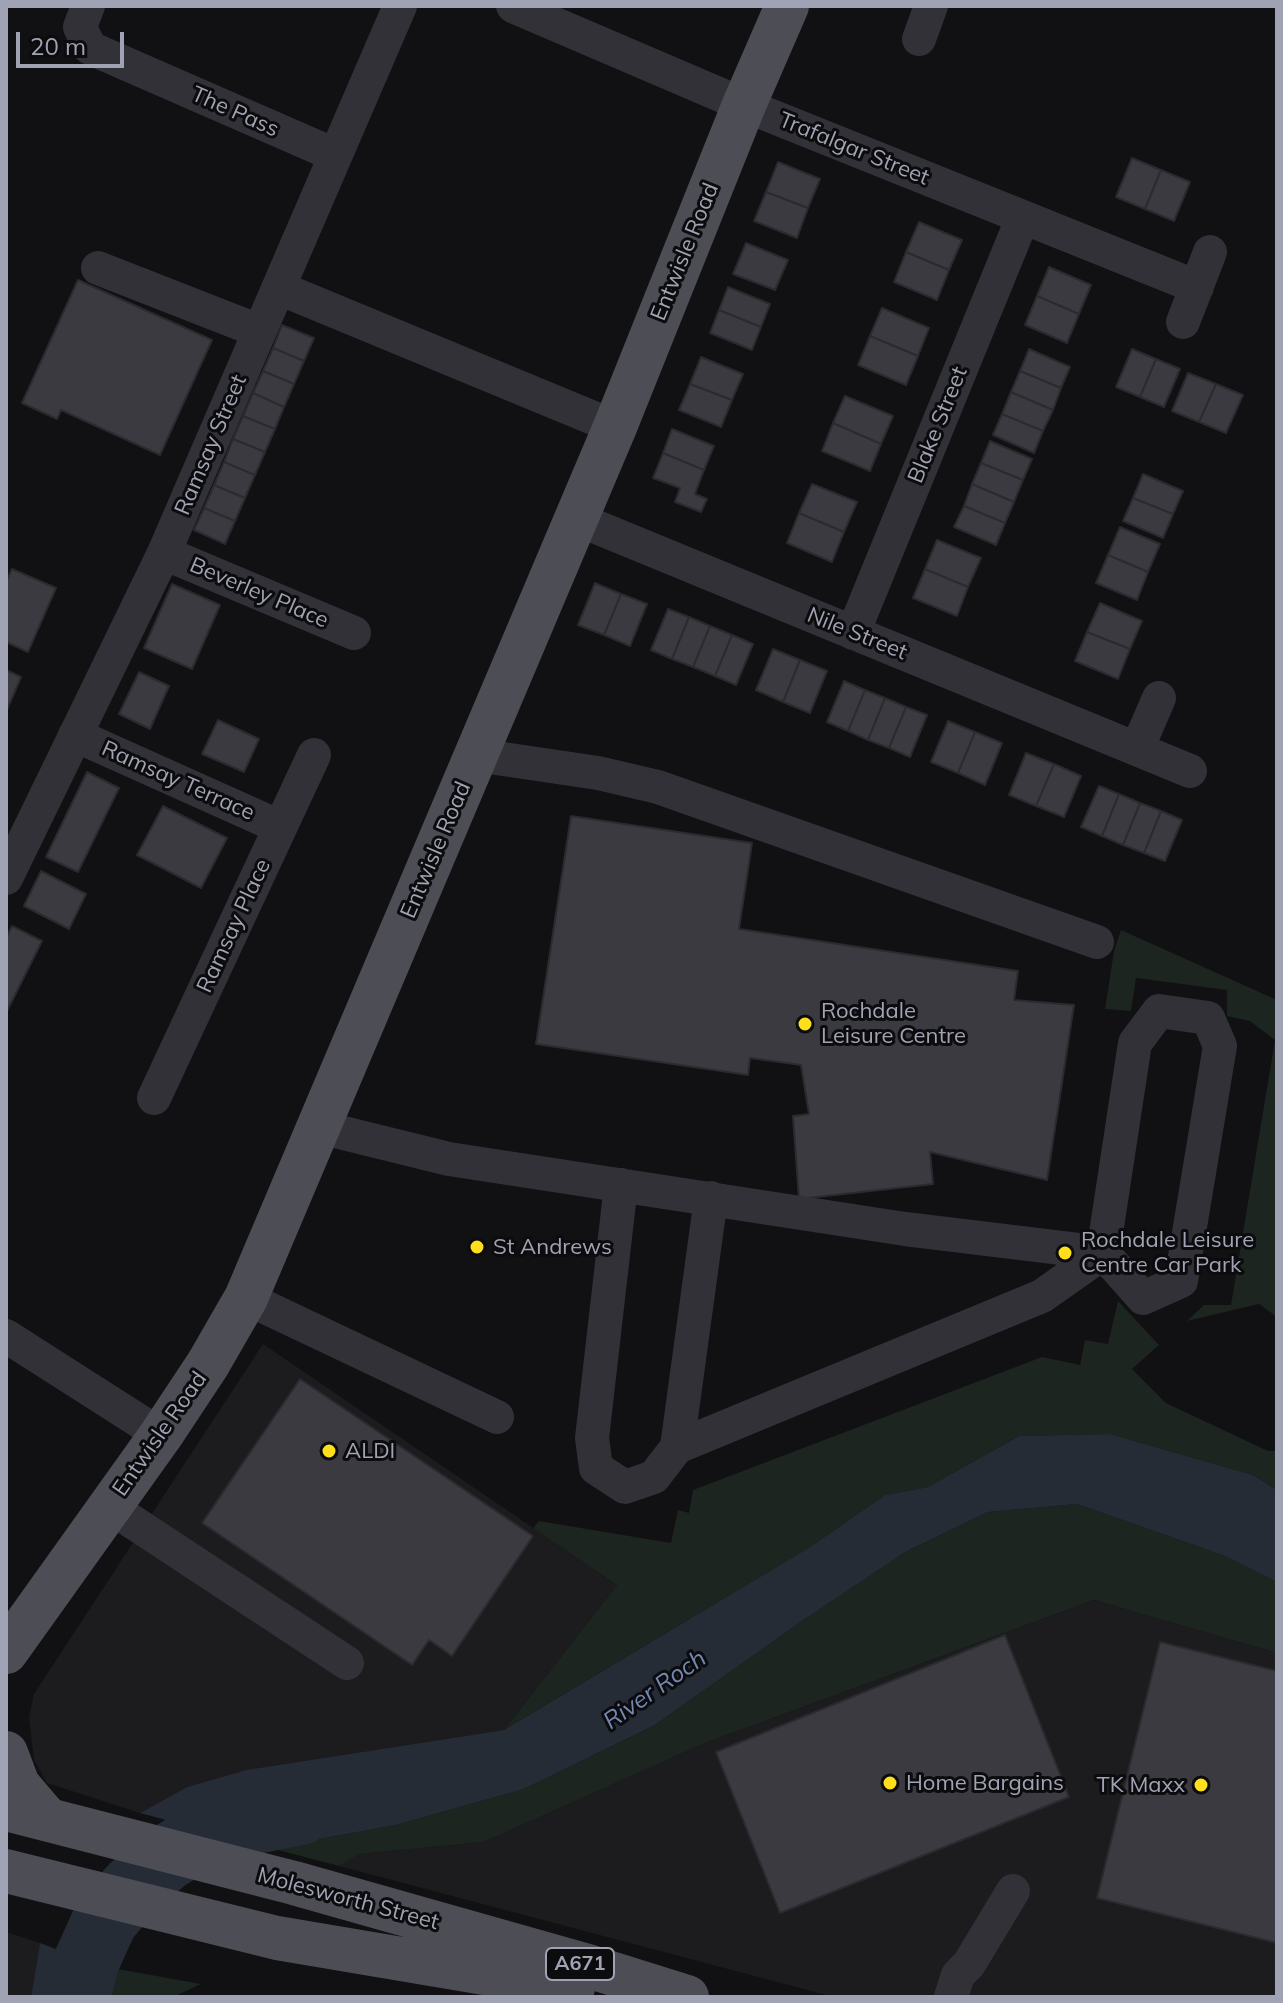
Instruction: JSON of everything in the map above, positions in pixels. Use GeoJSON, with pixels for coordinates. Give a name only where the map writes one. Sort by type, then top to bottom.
{"type":"FeatureCollection","features":[{"type":"Feature","properties":{"kind":"main road","name":"Entwisle Road"},"geometry":{"type":"LineString","coordinates":[[7,1653],[161,1435],[208,1364],[246,1298],[577,519],[787,6]]}},
{"type":"Feature","properties":{"kind":"main road"},"geometry":{"type":"LineString","coordinates":[[6,1753],[26,1814]]}},
{"type":"Feature","properties":{"kind":"main road","name":"Molesworth Street"},"geometry":{"type":"LineString","coordinates":[[26,1814],[294,1883],[461,1966],[591,1991],[654,1997]]}},
{"type":"Feature","properties":{"kind":"main road","name":"Molesworth Street"},"geometry":{"type":"LineString","coordinates":[[6,1871],[277,1938],[386,1957],[687,1997]]}},
{"type":"Feature","properties":{"kind":"street","name":"The Pass"},"geometry":{"type":"LineString","coordinates":[[88,6],[80,27],[90,48],[335,155]]}},
{"type":"Feature","properties":{"kind":"street","name":"Ramsay Street"},"geometry":{"type":"LineString","coordinates":[[8,868],[164,553],[400,6]]}},
{"type":"Feature","properties":{"kind":"street","name":"Trafalgar Street"},"geometry":{"type":"LineString","coordinates":[[513,6],[744,105],[1197,287]]}},
{"type":"Feature","properties":{"kind":"street"},"geometry":{"type":"LineString","coordinates":[[919,39],[931,6]]}},
{"type":"Feature","properties":{"kind":"street","name":"Blake Street"},"geometry":{"type":"LineString","coordinates":[[853,633],[1023,217]]}},
{"type":"Feature","properties":{"kind":"street"},"geometry":{"type":"LineString","coordinates":[[1183,322],[1210,252]]}},
{"type":"Feature","properties":{"kind":"street"},"geometry":{"type":"LineString","coordinates":[[98,268],[259,331]]}},
{"type":"Feature","properties":{"kind":"street"},"geometry":{"type":"LineString","coordinates":[[279,288],[615,427]]}},
{"type":"Feature","properties":{"kind":"street","name":"Nile Street"},"geometry":{"type":"LineString","coordinates":[[577,519],[1190,771]]}},
{"type":"Feature","properties":{"kind":"street","name":"Beverley Place"},"geometry":{"type":"LineString","coordinates":[[164,553],[354,633]]}},
{"type":"Feature","properties":{"kind":"street"},"geometry":{"type":"LineString","coordinates":[[1137,749],[1159,698]]}},
{"type":"Feature","properties":{"kind":"street","name":"Ramsay Terrace"},"geometry":{"type":"LineString","coordinates":[[75,735],[280,827]]}},
{"type":"Feature","properties":{"kind":"street","name":"Ramsay Place"},"geometry":{"type":"LineString","coordinates":[[154,1098],[314,755]]}},
{"type":"Feature","properties":{"kind":"street"},"geometry":{"type":"LineString","coordinates":[[476,755],[598,773],[658,787],[1097,942]]}},
{"type":"Feature","properties":{"kind":"street"},"geometry":{"type":"LineString","coordinates":[[319,1127],[449,1159],[905,1229],[1103,1253],[1143,1298],[1181,1281],[1220,1046],[1208,1018],[1159,1011],[1135,1043],[1103,1253],[1042,1296],[677,1447]]}},
{"type":"Feature","properties":{"kind":"street"},"geometry":{"type":"LineString","coordinates":[[621,1185],[592,1438],[596,1468],[625,1487],[654,1477],[677,1447],[711,1198]]}},
{"type":"Feature","properties":{"kind":"street"},"geometry":{"type":"LineString","coordinates":[[246,1298],[497,1417]]}},
{"type":"Feature","properties":{"kind":"street"},"geometry":{"type":"LineString","coordinates":[[6,1336],[161,1435]]}},
{"type":"Feature","properties":{"kind":"street"},"geometry":{"type":"LineString","coordinates":[[110,1507],[347,1663]]}},
{"type":"Feature","properties":{"kind":"street"},"geometry":{"type":"LineString","coordinates":[[951,1997],[958,1975],[969,1964],[1013,1891]]}},
{"type":"Feature","properties":{"kind":"shaded area"},"geometry":{"type":"Polygon","coordinates":[[[1121,930],[1277,1000],[1277,1317],[1259,1304],[1187,1321],[1204,1305],[1231,1305],[1275,1040],[1250,1021],[1227,1016],[1227,990],[1136,978],[1131,1011],[1105,1009],[1114,951],[1121,930]]]}},
{"type":"Feature","properties":{"kind":"shaded area"},"geometry":{"type":"Polygon","coordinates":[[[1118,1301],[1159,1345],[1132,1369],[1166,1403],[1268,1451],[1277,1451],[1277,1490],[1253,1475],[1110,1434],[1019,1436],[928,1487],[885,1495],[810,1547],[504,1730],[617,1585],[533,1528],[539,1521],[671,1543],[678,1510],[689,1513],[693,1490],[1042,1357],[1080,1365],[1085,1340],[1108,1344],[1118,1301]]]}},
{"type":"Feature","properties":{"kind":"shaded area"},"geometry":{"type":"Polygon","coordinates":[[[263,1344],[617,1585],[504,1730],[246,1770],[187,1787],[140,1813],[47,1783],[34,1760],[29,1717],[34,1694],[263,1344]]]}},
{"type":"Feature","properties":{"kind":"shaded area"},"geometry":{"type":"Polygon","coordinates":[[[1077,1504],[1225,1556],[1277,1582],[1277,1653],[1094,1600],[705,1743],[484,1842],[360,1854],[339,1866],[270,1848],[396,1825],[524,1789],[655,1725],[907,1551],[988,1512],[1077,1504]]]}},
{"type":"Feature","properties":{"kind":"shaded area"},"geometry":{"type":"Polygon","coordinates":[[[1094,1600],[1277,1653],[1277,1997],[834,1997],[339,1866],[360,1854],[484,1842],[705,1743],[1094,1600]]]}},
{"type":"Feature","properties":{"kind":"shaded area"},"geometry":{"type":"Polygon","coordinates":[[[6,1932],[40,1943],[31,1997],[6,1997],[6,1932]]]}},
{"type":"Feature","properties":{"kind":"shaded area"},"geometry":{"type":"Polygon","coordinates":[[[101,1966],[201,1984],[173,1997],[91,1997],[101,1966]]]}},
{"type":"Feature","properties":{"kind":"water"},"geometry":{"type":"Polygon","coordinates":[[[1110,1434],[1253,1475],[1277,1490],[1277,1582],[1225,1556],[1077,1504],[988,1512],[907,1551],[655,1725],[524,1789],[396,1825],[270,1848],[140,1813],[187,1787],[246,1770],[504,1730],[810,1547],[885,1495],[928,1487],[1019,1436],[1110,1434]]]}},
{"type":"Feature","properties":{"kind":"water"},"geometry":{"type":"Polygon","coordinates":[[[40,1943],[101,1966],[91,1997],[31,1997],[40,1943]]]}},
{"type":"Feature","properties":{"kind":"building"},"geometry":{"type":"Polygon","coordinates":[[[1132,158],[1161,170],[1145,209],[1116,197],[1132,158]]]}},
{"type":"Feature","properties":{"kind":"building"},"geometry":{"type":"Polygon","coordinates":[[[778,162],[820,179],[808,208],[766,192],[778,162]]]}},
{"type":"Feature","properties":{"kind":"building"},"geometry":{"type":"Polygon","coordinates":[[[1161,170],[1190,182],[1174,221],[1145,209],[1161,170]]]}},
{"type":"Feature","properties":{"kind":"building"},"geometry":{"type":"Polygon","coordinates":[[[766,192],[808,208],[797,238],[754,221],[766,192]]]}},
{"type":"Feature","properties":{"kind":"building"},"geometry":{"type":"Polygon","coordinates":[[[919,222],[962,240],[949,270],[906,252],[919,222]]]}},
{"type":"Feature","properties":{"kind":"building"},"geometry":{"type":"Polygon","coordinates":[[[746,243],[788,260],[775,290],[733,274],[746,243]]]}},
{"type":"Feature","properties":{"kind":"building"},"geometry":{"type":"Polygon","coordinates":[[[906,252],[949,270],[937,300],[894,282],[906,252]]]}},
{"type":"Feature","properties":{"kind":"building"},"geometry":{"type":"Polygon","coordinates":[[[1049,267],[1091,285],[1079,314],[1037,296],[1049,267]]]}},
{"type":"Feature","properties":{"kind":"building"},"geometry":{"type":"Polygon","coordinates":[[[78,280],[212,340],[160,455],[61,410],[57,419],[22,403],[78,280]]]}},
{"type":"Feature","properties":{"kind":"building"},"geometry":{"type":"Polygon","coordinates":[[[728,287],[770,304],[761,327],[719,310],[728,287]]]}},
{"type":"Feature","properties":{"kind":"building"},"geometry":{"type":"Polygon","coordinates":[[[1037,296],[1079,314],[1067,343],[1025,325],[1037,296]]]}},
{"type":"Feature","properties":{"kind":"building"},"geometry":{"type":"Polygon","coordinates":[[[882,308],[929,328],[918,356],[870,336],[882,308]]]}},
{"type":"Feature","properties":{"kind":"building"},"geometry":{"type":"Polygon","coordinates":[[[719,310],[761,327],[752,350],[710,333],[719,310]]]}},
{"type":"Feature","properties":{"kind":"building"},"geometry":{"type":"Polygon","coordinates":[[[282,325],[314,338],[304,361],[273,348],[282,325]]]}},
{"type":"Feature","properties":{"kind":"building"},"geometry":{"type":"Polygon","coordinates":[[[870,336],[918,356],[906,385],[858,365],[870,336]]]}},
{"type":"Feature","properties":{"kind":"building"},"geometry":{"type":"Polygon","coordinates":[[[273,348],[304,361],[294,384],[263,371],[273,348]]]}},
{"type":"Feature","properties":{"kind":"building"},"geometry":{"type":"Polygon","coordinates":[[[1029,349],[1070,367],[1061,388],[1020,371],[1029,349]]]}},
{"type":"Feature","properties":{"kind":"building"},"geometry":{"type":"Polygon","coordinates":[[[1132,349],[1156,359],[1140,397],[1116,387],[1132,349]]]}},
{"type":"Feature","properties":{"kind":"building"},"geometry":{"type":"Polygon","coordinates":[[[701,357],[743,374],[732,400],[690,384],[701,357]]]}},
{"type":"Feature","properties":{"kind":"building"},"geometry":{"type":"Polygon","coordinates":[[[1156,359],[1180,369],[1164,407],[1140,397],[1156,359]]]}},
{"type":"Feature","properties":{"kind":"building"},"geometry":{"type":"Polygon","coordinates":[[[263,371],[294,384],[284,407],[253,393],[263,371]]]}},
{"type":"Feature","properties":{"kind":"building"},"geometry":{"type":"Polygon","coordinates":[[[1020,371],[1061,388],[1053,410],[1011,392],[1020,371]]]}},
{"type":"Feature","properties":{"kind":"building"},"geometry":{"type":"Polygon","coordinates":[[[1188,373],[1216,384],[1199,422],[1172,411],[1188,373]]]}},
{"type":"Feature","properties":{"kind":"building"},"geometry":{"type":"Polygon","coordinates":[[[690,384],[732,400],[721,427],[679,410],[690,384]]]}},
{"type":"Feature","properties":{"kind":"building"},"geometry":{"type":"Polygon","coordinates":[[[1216,384],[1243,395],[1226,433],[1199,422],[1216,384]]]}},
{"type":"Feature","properties":{"kind":"building"},"geometry":{"type":"Polygon","coordinates":[[[1011,392],[1053,410],[1043,431],[1002,414],[1011,392]]]}},
{"type":"Feature","properties":{"kind":"building"},"geometry":{"type":"Polygon","coordinates":[[[253,393],[284,407],[275,429],[243,416],[253,393]]]}},
{"type":"Feature","properties":{"kind":"building"},"geometry":{"type":"Polygon","coordinates":[[[845,396],[893,416],[881,444],[833,423],[845,396]]]}},
{"type":"Feature","properties":{"kind":"building"},"geometry":{"type":"Polygon","coordinates":[[[1002,414],[1043,431],[1034,453],[993,435],[1002,414]]]}},
{"type":"Feature","properties":{"kind":"building"},"geometry":{"type":"Polygon","coordinates":[[[243,416],[275,429],[265,452],[233,439],[243,416]]]}},
{"type":"Feature","properties":{"kind":"building"},"geometry":{"type":"Polygon","coordinates":[[[833,423],[881,444],[870,471],[822,451],[833,423]]]}},
{"type":"Feature","properties":{"kind":"building"},"geometry":{"type":"Polygon","coordinates":[[[672,429],[714,446],[704,470],[663,453],[672,429]]]}},
{"type":"Feature","properties":{"kind":"building"},"geometry":{"type":"Polygon","coordinates":[[[233,439],[265,452],[255,475],[224,462],[233,439]]]}},
{"type":"Feature","properties":{"kind":"building"},"geometry":{"type":"Polygon","coordinates":[[[990,441],[1032,459],[1023,480],[981,463],[990,441]]]}},
{"type":"Feature","properties":{"kind":"building"},"geometry":{"type":"Polygon","coordinates":[[[663,453],[704,470],[695,494],[707,499],[701,512],[675,502],[680,488],[653,478],[663,453]]]}},
{"type":"Feature","properties":{"kind":"building"},"geometry":{"type":"Polygon","coordinates":[[[224,462],[255,475],[245,498],[214,485],[224,462]]]}},
{"type":"Feature","properties":{"kind":"building"},"geometry":{"type":"Polygon","coordinates":[[[981,463],[1023,480],[1014,502],[972,484],[981,463]]]}},
{"type":"Feature","properties":{"kind":"building"},"geometry":{"type":"Polygon","coordinates":[[[1143,474],[1183,491],[1173,514],[1133,498],[1143,474]]]}},
{"type":"Feature","properties":{"kind":"building"},"geometry":{"type":"Polygon","coordinates":[[[812,484],[857,502],[844,532],[799,513],[812,484]]]}},
{"type":"Feature","properties":{"kind":"building"},"geometry":{"type":"Polygon","coordinates":[[[972,484],[1014,502],[1005,523],[964,506],[972,484]]]}},
{"type":"Feature","properties":{"kind":"building"},"geometry":{"type":"Polygon","coordinates":[[[214,485],[245,498],[235,521],[204,508],[214,485]]]}},
{"type":"Feature","properties":{"kind":"building"},"geometry":{"type":"Polygon","coordinates":[[[1133,498],[1173,514],[1163,538],[1123,521],[1133,498]]]}},
{"type":"Feature","properties":{"kind":"building"},"geometry":{"type":"Polygon","coordinates":[[[964,506],[1005,523],[996,545],[954,527],[964,506]]]}},
{"type":"Feature","properties":{"kind":"building"},"geometry":{"type":"Polygon","coordinates":[[[204,508],[235,521],[225,544],[194,530],[204,508]]]}},
{"type":"Feature","properties":{"kind":"building"},"geometry":{"type":"Polygon","coordinates":[[[799,513],[844,532],[832,562],[787,543],[799,513]]]}},
{"type":"Feature","properties":{"kind":"building"},"geometry":{"type":"Polygon","coordinates":[[[1120,527],[1160,544],[1148,572],[1108,555],[1120,527]]]}},
{"type":"Feature","properties":{"kind":"building"},"geometry":{"type":"Polygon","coordinates":[[[937,540],[981,558],[968,587],[925,569],[937,540]]]}},
{"type":"Feature","properties":{"kind":"building"},"geometry":{"type":"Polygon","coordinates":[[[1108,555],[1148,572],[1137,600],[1096,583],[1108,555]]]}},
{"type":"Feature","properties":{"kind":"building"},"geometry":{"type":"Polygon","coordinates":[[[12,569],[56,588],[28,652],[6,642],[6,582],[12,569]]]}},
{"type":"Feature","properties":{"kind":"building"},"geometry":{"type":"Polygon","coordinates":[[[925,569],[968,587],[957,616],[913,598],[925,569]]]}},
{"type":"Feature","properties":{"kind":"building"},"geometry":{"type":"Polygon","coordinates":[[[595,583],[621,594],[604,635],[578,625],[595,583]]]}},
{"type":"Feature","properties":{"kind":"building"},"geometry":{"type":"Polygon","coordinates":[[[172,584],[220,605],[192,669],[144,648],[172,584]]]}},
{"type":"Feature","properties":{"kind":"building"},"geometry":{"type":"Polygon","coordinates":[[[621,594],[647,604],[630,646],[604,635],[621,594]]]}},
{"type":"Feature","properties":{"kind":"building"},"geometry":{"type":"Polygon","coordinates":[[[1100,603],[1142,621],[1130,649],[1087,632],[1100,603]]]}},
{"type":"Feature","properties":{"kind":"building"},"geometry":{"type":"Polygon","coordinates":[[[668,609],[689,617],[672,659],[651,650],[668,609]]]}},
{"type":"Feature","properties":{"kind":"building"},"geometry":{"type":"Polygon","coordinates":[[[689,617],[710,626],[693,667],[672,659],[689,617]]]}},
{"type":"Feature","properties":{"kind":"building"},"geometry":{"type":"Polygon","coordinates":[[[710,626],[732,635],[715,676],[693,667],[710,626]]]}},
{"type":"Feature","properties":{"kind":"building"},"geometry":{"type":"Polygon","coordinates":[[[1087,632],[1130,649],[1118,679],[1075,661],[1087,632]]]}},
{"type":"Feature","properties":{"kind":"building"},"geometry":{"type":"Polygon","coordinates":[[[732,635],[753,644],[736,685],[715,676],[732,635]]]}},
{"type":"Feature","properties":{"kind":"building"},"geometry":{"type":"Polygon","coordinates":[[[773,649],[800,660],[783,702],[756,690],[773,649]]]}},
{"type":"Feature","properties":{"kind":"building"},"geometry":{"type":"Polygon","coordinates":[[[800,660],[827,671],[810,713],[783,702],[800,660]]]}},
{"type":"Feature","properties":{"kind":"building"},"geometry":{"type":"Polygon","coordinates":[[[6,670],[21,677],[6,712],[6,670]]]}},
{"type":"Feature","properties":{"kind":"building"},"geometry":{"type":"Polygon","coordinates":[[[139,672],[169,686],[150,729],[119,714],[139,672]]]}},
{"type":"Feature","properties":{"kind":"building"},"geometry":{"type":"Polygon","coordinates":[[[844,681],[865,690],[848,731],[827,722],[844,681]]]}},
{"type":"Feature","properties":{"kind":"building"},"geometry":{"type":"Polygon","coordinates":[[[865,690],[885,698],[868,740],[848,731],[865,690]]]}},
{"type":"Feature","properties":{"kind":"building"},"geometry":{"type":"Polygon","coordinates":[[[885,698],[906,707],[889,748],[868,740],[885,698]]]}},
{"type":"Feature","properties":{"kind":"building"},"geometry":{"type":"Polygon","coordinates":[[[906,707],[927,715],[910,757],[889,748],[906,707]]]}},
{"type":"Feature","properties":{"kind":"building"},"geometry":{"type":"Polygon","coordinates":[[[218,720],[259,739],[244,772],[202,754],[218,720]]]}},
{"type":"Feature","properties":{"kind":"building"},"geometry":{"type":"Polygon","coordinates":[[[948,721],[975,732],[958,773],[931,762],[948,721]]]}},
{"type":"Feature","properties":{"kind":"building"},"geometry":{"type":"Polygon","coordinates":[[[975,732],[1002,743],[985,785],[958,773],[975,732]]]}},
{"type":"Feature","properties":{"kind":"building"},"geometry":{"type":"Polygon","coordinates":[[[1026,753],[1054,764],[1036,806],[1009,795],[1026,753]]]}},
{"type":"Feature","properties":{"kind":"building"},"geometry":{"type":"Polygon","coordinates":[[[1054,764],[1081,776],[1064,817],[1036,806],[1054,764]]]}},
{"type":"Feature","properties":{"kind":"building"},"geometry":{"type":"Polygon","coordinates":[[[87,772],[119,788],[78,872],[46,857],[87,772]]]}},
{"type":"Feature","properties":{"kind":"building"},"geometry":{"type":"Polygon","coordinates":[[[1099,786],[1119,794],[1102,836],[1081,827],[1099,786]]]}},
{"type":"Feature","properties":{"kind":"building"},"geometry":{"type":"Polygon","coordinates":[[[1119,794],[1140,803],[1123,845],[1102,836],[1119,794]]]}},
{"type":"Feature","properties":{"kind":"building"},"geometry":{"type":"Polygon","coordinates":[[[1140,803],[1161,811],[1144,853],[1123,845],[1140,803]]]}},
{"type":"Feature","properties":{"kind":"building"},"geometry":{"type":"Polygon","coordinates":[[[163,806],[227,838],[201,888],[137,855],[163,806]]]}},
{"type":"Feature","properties":{"kind":"building"},"geometry":{"type":"Polygon","coordinates":[[[1161,811],[1182,820],[1165,861],[1144,853],[1161,811]]]}},
{"type":"Feature","properties":{"kind":"building","name":"Rochdale Leisure Centre"},"geometry":{"type":"Polygon","coordinates":[[[571,816],[752,843],[739,929],[1018,971],[1014,1000],[1074,1005],[1047,1180],[930,1152],[933,1184],[799,1199],[793,1116],[809,1114],[801,1065],[750,1058],[748,1075],[536,1044],[571,816]]]}},
{"type":"Feature","properties":{"kind":"building"},"geometry":{"type":"Polygon","coordinates":[[[41,871],[86,894],[69,929],[24,906],[41,871]]]}},
{"type":"Feature","properties":{"kind":"building"},"geometry":{"type":"Polygon","coordinates":[[[12,926],[42,941],[6,1013],[6,938],[12,926]]]}},
{"type":"Feature","properties":{"kind":"building","name":"ALDI"},"geometry":{"type":"Polygon","coordinates":[[[300,1379],[533,1536],[452,1656],[429,1640],[412,1665],[202,1523],[300,1379]]]}},
{"type":"Feature","properties":{"kind":"building"},"geometry":{"type":"Polygon","coordinates":[[[1005,1635],[1069,1797],[780,1913],[716,1752],[1005,1635]]]}},
{"type":"Feature","properties":{"kind":"building","name":"TK Maxx"},"geometry":{"type":"Polygon","coordinates":[[[1160,1642],[1277,1671],[1277,1943],[1097,1898],[1160,1642]]]}},
{"type":"Feature","properties":{"kind":"waterway","name":"River Roch"},"geometry":{"type":"LineString","coordinates":[[77,1997],[87,1960],[105,1920],[132,1888],[165,1859],[200,1837],[239,1824],[300,1812]]}},
{"type":"Feature","properties":{"kind":"place","name":"Rochdale Leisure Centre"},"geometry":{"type":"Point","coordinates":[805,1024]}},
{"type":"Feature","properties":{"kind":"place","name":"St Andrews"},"geometry":{"type":"Point","coordinates":[477,1247]}},
{"type":"Feature","properties":{"kind":"place","name":"Rochdale Leisure Centre Car Park"},"geometry":{"type":"Point","coordinates":[1065,1253]}},
{"type":"Feature","properties":{"kind":"place","name":"ALDI"},"geometry":{"type":"Point","coordinates":[329,1451]}},
{"type":"Feature","properties":{"kind":"place","name":"Home Bargains"},"geometry":{"type":"Point","coordinates":[890,1783]}},
{"type":"Feature","properties":{"kind":"place","name":"TK Maxx"},"geometry":{"type":"Point","coordinates":[1201,1785]}}]}
